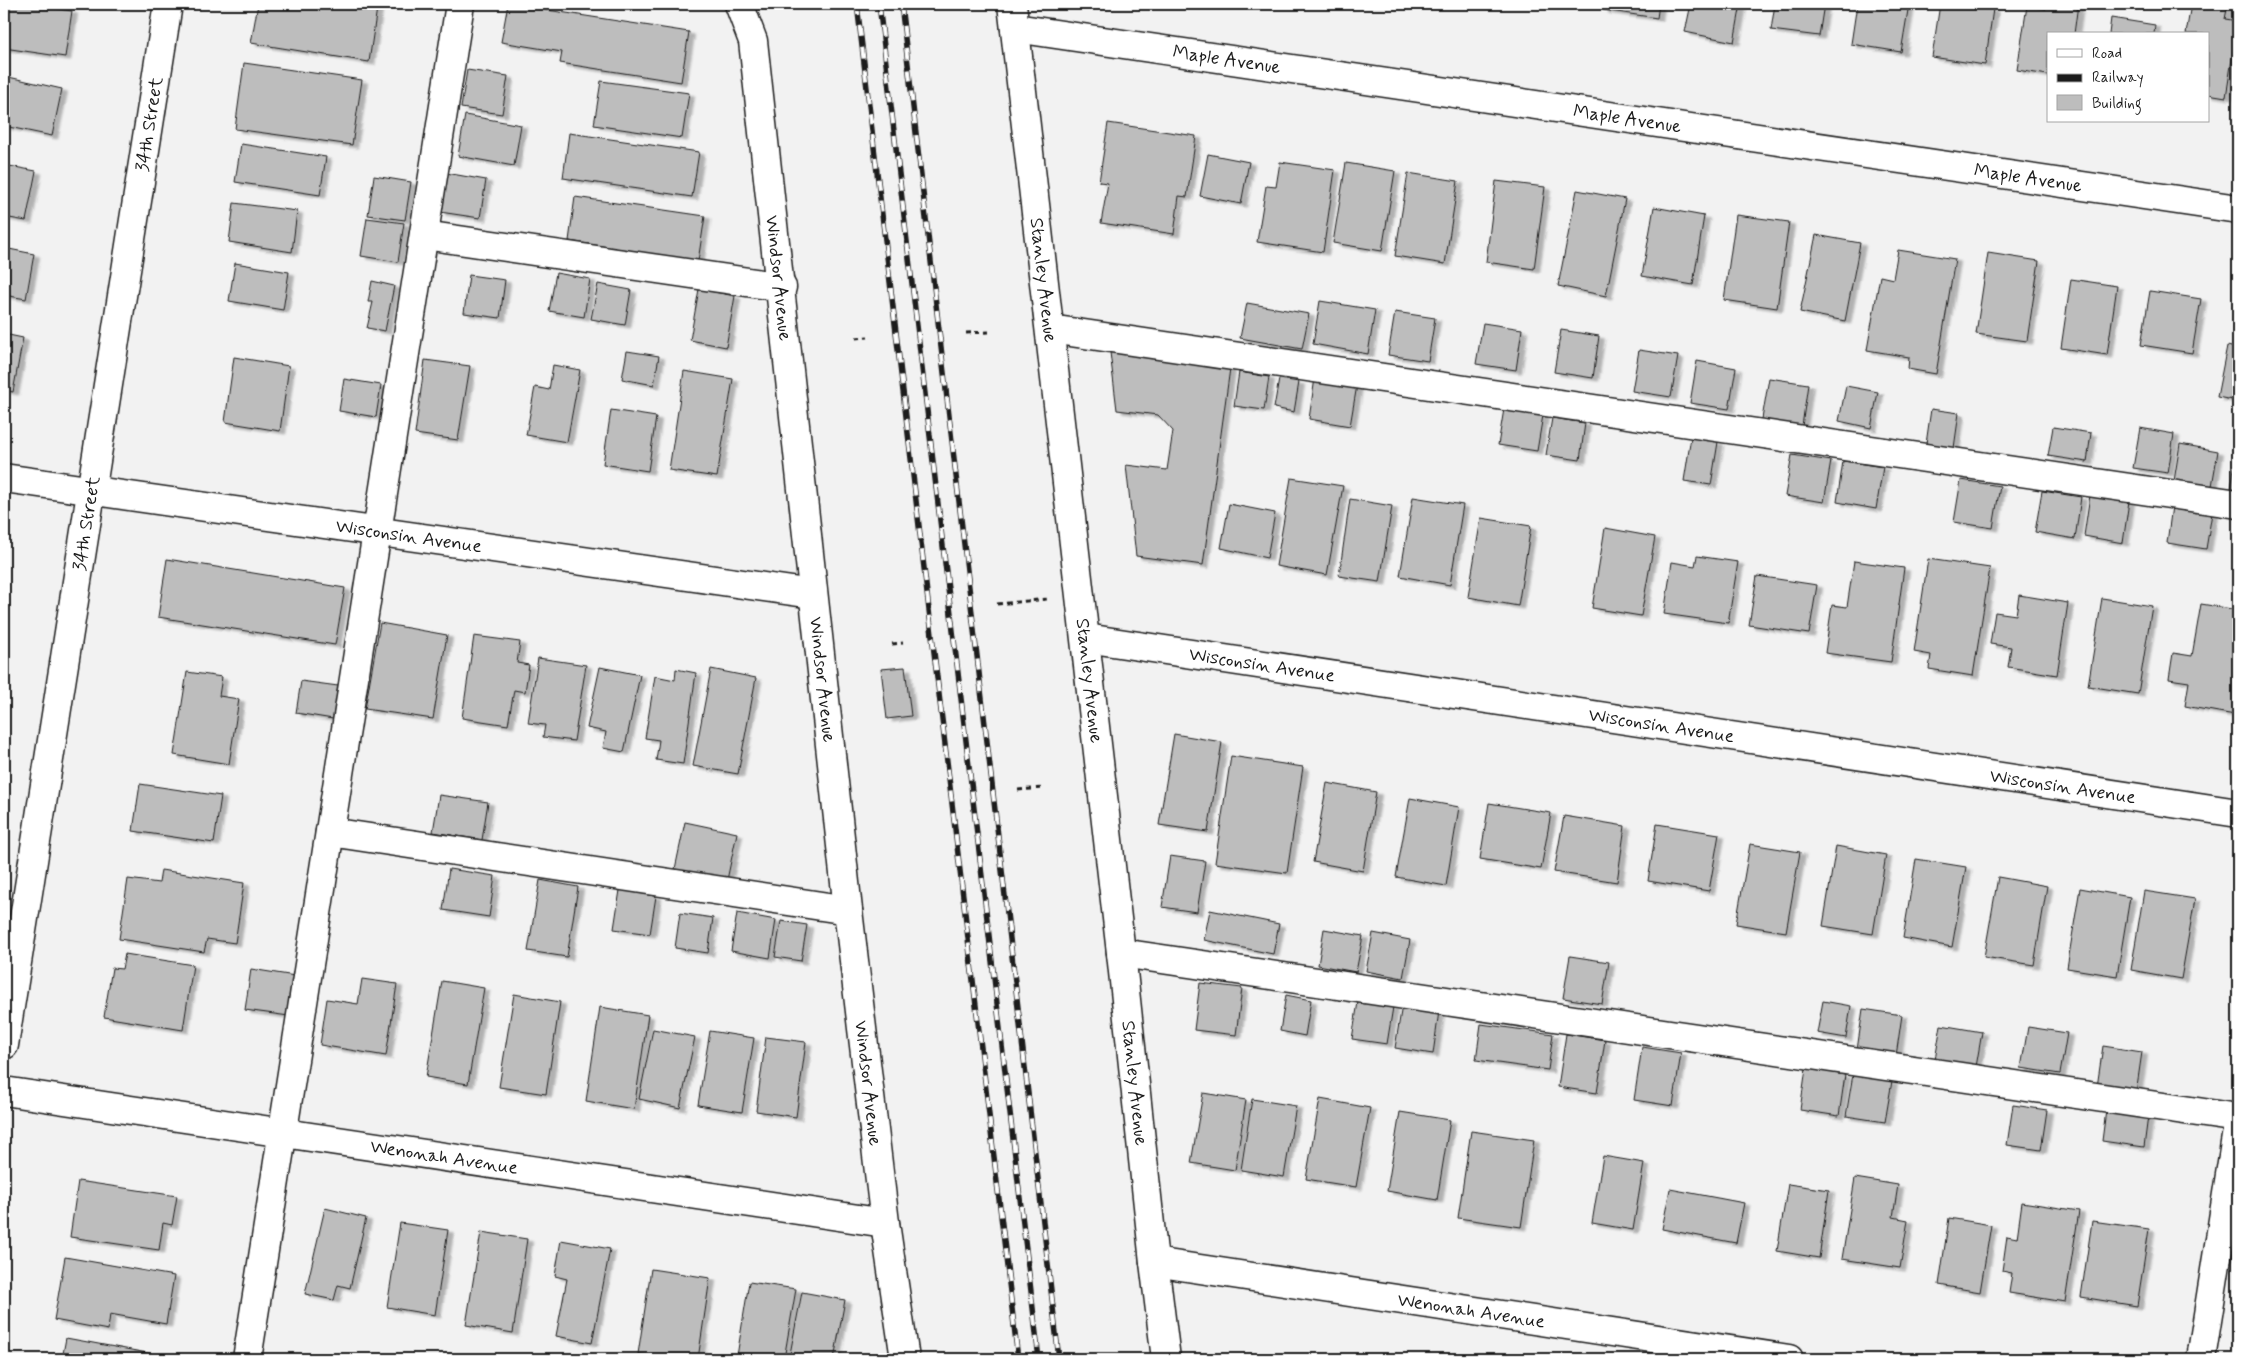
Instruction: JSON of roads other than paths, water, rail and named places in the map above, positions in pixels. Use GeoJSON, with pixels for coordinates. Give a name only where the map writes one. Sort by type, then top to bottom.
{"type":"FeatureCollection","features":[{"type":"Feature","properties":{"kind":"street","name":"34th Street"},"geometry":{"type":"LineString","coordinates":[[4,1045],[168,4]]}},
{"type":"Feature","properties":{"kind":"street"},"geometry":{"type":"LineString","coordinates":[[247,1359],[460,4]]}},
{"type":"Feature","properties":{"kind":"street","name":"Windsor Avenue"},"geometry":{"type":"LineString","coordinates":[[738,4],[753,41],[782,287],[813,594],[848,910],[885,1223],[905,1359]]}},
{"type":"Feature","properties":{"kind":"street","name":"Maple Avenue"},"geometry":{"type":"LineString","coordinates":[[1013,16],[2238,209]]}},
{"type":"Feature","properties":{"kind":"street","name":"Stanley Avenue"},"geometry":{"type":"LineString","coordinates":[[1013,16],[1122,953],[1166,1359]]}},
{"type":"Feature","properties":{"kind":"street"},"geometry":{"type":"LineString","coordinates":[[424,236],[782,287]]}},
{"type":"Feature","properties":{"kind":"street"},"geometry":{"type":"LineString","coordinates":[[1050,329],[2238,504]]}},
{"type":"Feature","properties":{"kind":"street","name":"Wisconsin Avenue"},"geometry":{"type":"LineString","coordinates":[[4,478],[813,594]]}},
{"type":"Feature","properties":{"kind":"street","name":"Wisconsin Avenue"},"geometry":{"type":"LineString","coordinates":[[1086,638],[2238,812]]}},
{"type":"Feature","properties":{"kind":"street"},"geometry":{"type":"LineString","coordinates":[[330,832],[848,910]]}},
{"type":"Feature","properties":{"kind":"street"},"geometry":{"type":"LineString","coordinates":[[1122,953],[2238,1118]]}},
{"type":"Feature","properties":{"kind":"street","name":"Wenonah Avenue"},"geometry":{"type":"LineString","coordinates":[[4,1091],[885,1223]]}},
{"type":"Feature","properties":{"kind":"street"},"geometry":{"type":"LineString","coordinates":[[2201,1359],[2238,1124]]}},
{"type":"Feature","properties":{"kind":"street","name":"Wenonah Avenue"},"geometry":{"type":"LineString","coordinates":[[1154,1262],[1790,1359]]}},
{"type":"Feature","properties":{"kind":"railway"},"geometry":{"type":"LineString","coordinates":[[857,4],[1018,1359]]}},
{"type":"Feature","properties":{"kind":"railway"},"geometry":{"type":"LineString","coordinates":[[879,4],[1039,1359]]}},
{"type":"Feature","properties":{"kind":"railway"},"geometry":{"type":"LineString","coordinates":[[901,4],[1059,1359]]}}]}
